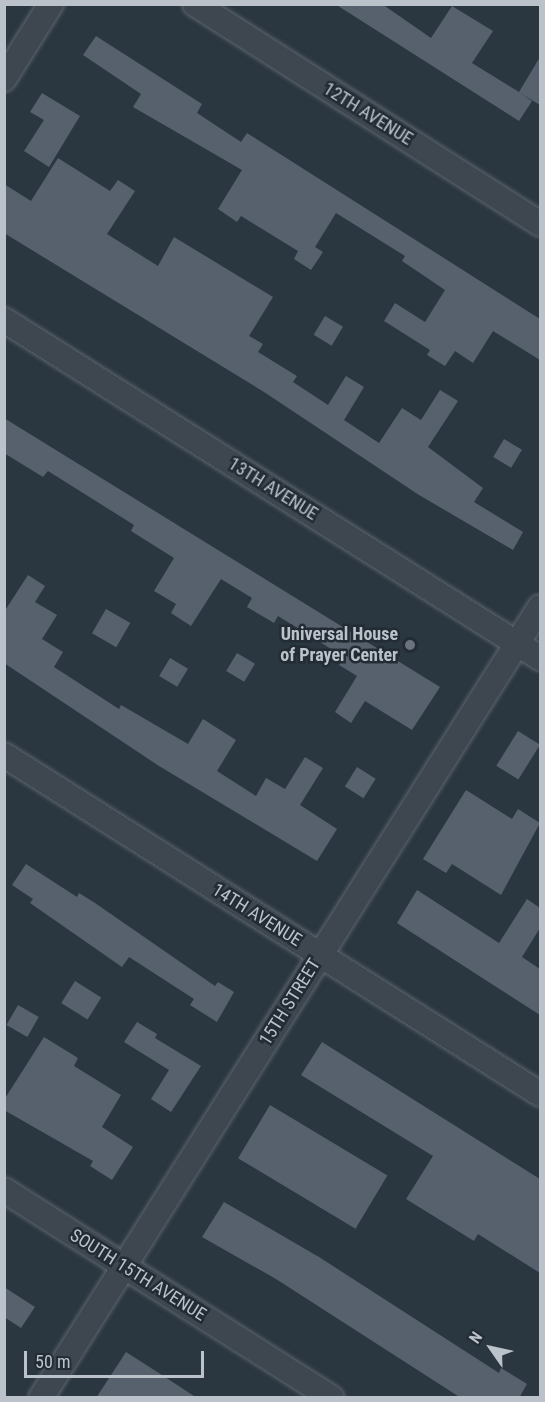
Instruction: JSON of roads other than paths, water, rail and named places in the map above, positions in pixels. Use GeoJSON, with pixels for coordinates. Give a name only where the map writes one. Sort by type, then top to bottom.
{"type":"FeatureCollection","features":[{"type":"Feature","properties":{"kind":"street"},"geometry":{"type":"LineString","coordinates":[[4,79],[51,4]]}},
{"type":"Feature","properties":{"kind":"street","name":"12TH AVENUE"},"geometry":{"type":"LineString","coordinates":[[195,4],[540,224]]}},
{"type":"Feature","properties":{"kind":"street","name":"13TH AVENUE"},"geometry":{"type":"LineString","coordinates":[[4,320],[540,658]]}},
{"type":"Feature","properties":{"kind":"street","name":"15TH STREET"},"geometry":{"type":"LineString","coordinates":[[41,1398],[540,607]]}},
{"type":"Feature","properties":{"kind":"street","name":"14TH AVENUE"},"geometry":{"type":"LineString","coordinates":[[4,755],[540,1094]]}},
{"type":"Feature","properties":{"kind":"street","name":"SOUTH 15TH AVENUE"},"geometry":{"type":"LineString","coordinates":[[4,1190],[332,1398]]}},
{"type":"Feature","properties":{"kind":"place","name":"Universal House of Prayer Center"},"geometry":{"type":"Point","coordinates":[410,645]}}]}
